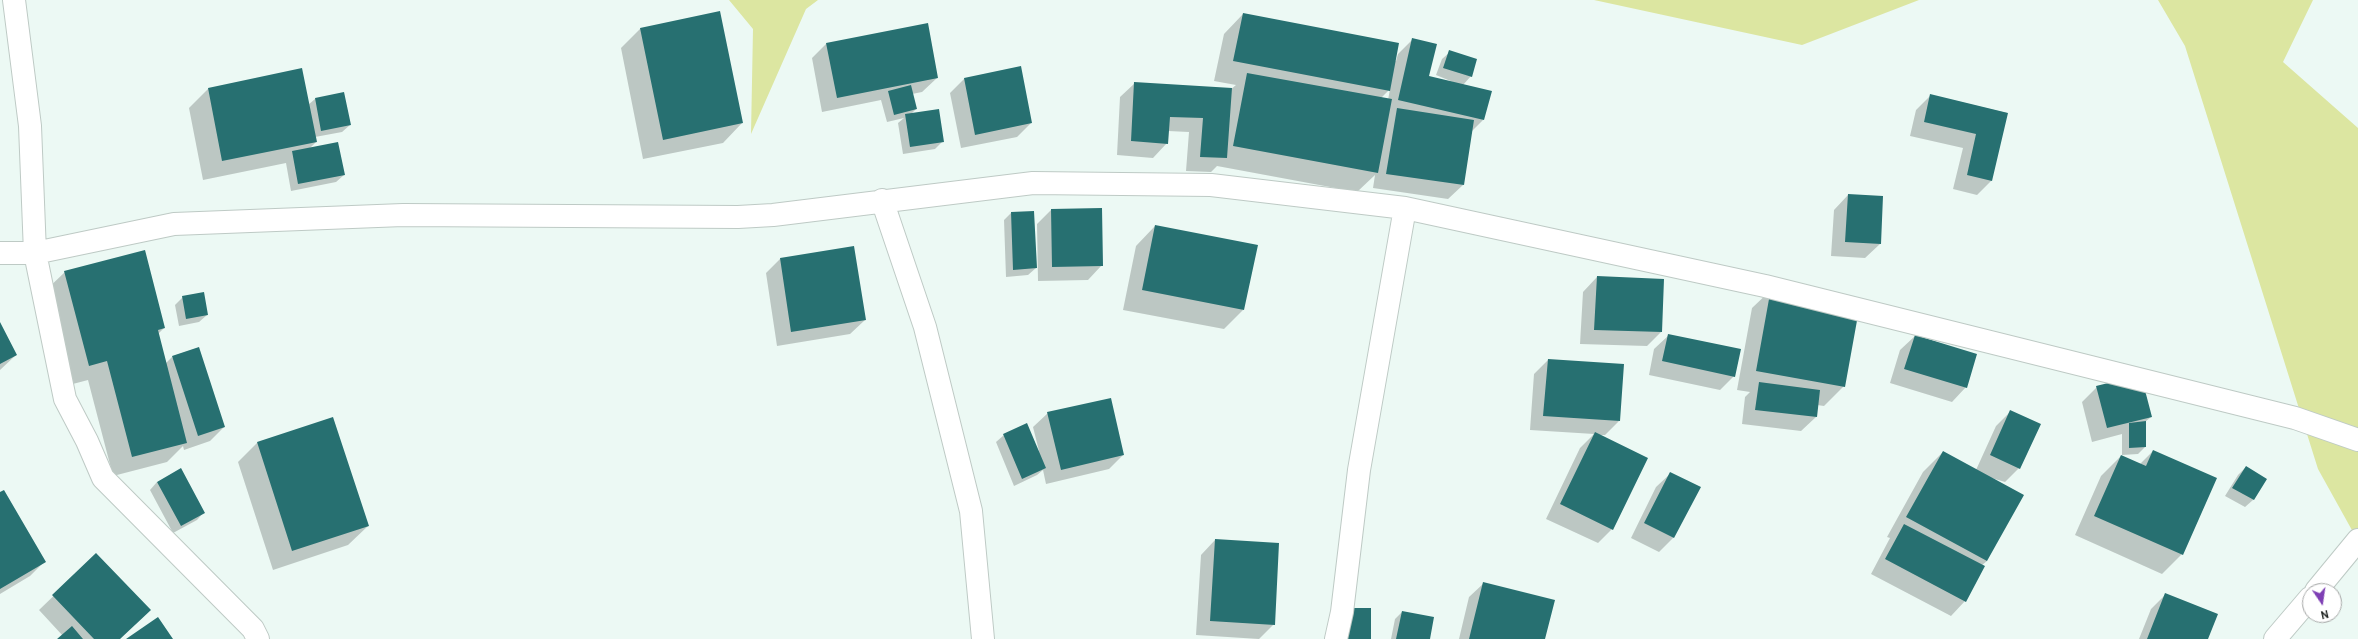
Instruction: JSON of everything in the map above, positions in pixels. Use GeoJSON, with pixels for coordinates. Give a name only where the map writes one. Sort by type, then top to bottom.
{"type":"FeatureCollection","features":[{"type":"Feature","properties":{"kind":"street"},"geometry":{"type":"LineString","coordinates":[[14,0],[30,126],[35,252],[65,399],[87,441],[103,478],[134,512],[158,532],[253,629],[258,639]]}},
{"type":"Feature","properties":{"kind":"street"},"geometry":{"type":"LineString","coordinates":[[0,253],[35,252],[174,224],[403,215],[738,217],[773,215],[882,200],[1033,183],[1211,185],[1405,208],[1765,286],[2287,416],[2358,440]]}},
{"type":"Feature","properties":{"kind":"street"},"geometry":{"type":"LineString","coordinates":[[882,200],[925,327],[971,511],[983,639]]}},
{"type":"Feature","properties":{"kind":"street"},"geometry":{"type":"LineString","coordinates":[[1336,639],[1342,612],[1359,470],[1405,208]]}},
{"type":"Feature","properties":{"kind":"street"},"geometry":{"type":"LineString","coordinates":[[2323,583],[2358,540]]}},
{"type":"Feature","properties":{"kind":"street"},"geometry":{"type":"LineString","coordinates":[[2275,639],[2302,607]]}},
{"type":"Feature","properties":{"kind":"green space"},"geometry":{"type":"Polygon","coordinates":[[[729,0],[818,0],[806,9],[751,134],[753,29],[729,0]]]}},
{"type":"Feature","properties":{"kind":"green space"},"geometry":{"type":"Polygon","coordinates":[[[1594,0],[1919,0],[1802,45],[1594,0]]]}},
{"type":"Feature","properties":{"kind":"green space"},"geometry":{"type":"Polygon","coordinates":[[[2158,0],[2313,0],[2283,62],[2358,128],[2358,541],[2318,469],[2185,46],[2158,0]]]}},
{"type":"Feature","properties":{"kind":"building"},"geometry":{"type":"Polygon","coordinates":[[[720,11],[743,123],[663,140],[640,28],[720,11]]]}},
{"type":"Feature","properties":{"kind":"building"},"geometry":{"type":"Polygon","coordinates":[[[1243,13],[1399,43],[1390,91],[1233,61],[1243,13]]]}},
{"type":"Feature","properties":{"kind":"building"},"geometry":{"type":"Polygon","coordinates":[[[928,23],[938,78],[837,98],[826,43],[928,23]]]}},
{"type":"Feature","properties":{"kind":"building"},"geometry":{"type":"Polygon","coordinates":[[[1412,38],[1437,44],[1429,76],[1492,91],[1484,120],[1398,100],[1412,38]]]}},
{"type":"Feature","properties":{"kind":"building"},"geometry":{"type":"Polygon","coordinates":[[[1449,50],[1477,59],[1472,77],[1443,68],[1449,50]]]}},
{"type":"Feature","properties":{"kind":"building"},"geometry":{"type":"Polygon","coordinates":[[[1021,66],[1032,123],[975,135],[964,78],[1021,66]]]}},
{"type":"Feature","properties":{"kind":"building"},"geometry":{"type":"Polygon","coordinates":[[[302,68],[317,142],[222,161],[208,88],[302,68]]]}},
{"type":"Feature","properties":{"kind":"building"},"geometry":{"type":"Polygon","coordinates":[[[1247,73],[1392,99],[1378,173],[1233,146],[1247,73]]]}},
{"type":"Feature","properties":{"kind":"building"},"geometry":{"type":"Polygon","coordinates":[[[1134,82],[1232,88],[1227,158],[1200,157],[1203,118],[1170,117],[1168,144],[1131,141],[1134,82]]]}},
{"type":"Feature","properties":{"kind":"building"},"geometry":{"type":"Polygon","coordinates":[[[911,85],[917,109],[894,115],[888,91],[911,85]]]}},
{"type":"Feature","properties":{"kind":"building"},"geometry":{"type":"Polygon","coordinates":[[[344,92],[351,125],[321,131],[315,98],[344,92]]]}},
{"type":"Feature","properties":{"kind":"building"},"geometry":{"type":"Polygon","coordinates":[[[1930,94],[2008,113],[1992,181],[1967,175],[1976,134],[1924,122],[1930,94]]]}},
{"type":"Feature","properties":{"kind":"building"},"geometry":{"type":"Polygon","coordinates":[[[1397,108],[1474,120],[1464,185],[1386,174],[1397,108]]]}},
{"type":"Feature","properties":{"kind":"building"},"geometry":{"type":"Polygon","coordinates":[[[939,109],[944,142],[910,147],[905,114],[939,109]]]}},
{"type":"Feature","properties":{"kind":"building"},"geometry":{"type":"Polygon","coordinates":[[[338,142],[345,175],[298,184],[292,151],[338,142]]]}},
{"type":"Feature","properties":{"kind":"building"},"geometry":{"type":"Polygon","coordinates":[[[1848,194],[1883,196],[1881,244],[1845,242],[1848,194]]]}},
{"type":"Feature","properties":{"kind":"building"},"geometry":{"type":"Polygon","coordinates":[[[1102,208],[1103,266],[1052,267],[1051,209],[1102,208]]]}},
{"type":"Feature","properties":{"kind":"building"},"geometry":{"type":"Polygon","coordinates":[[[1034,211],[1037,268],[1013,270],[1011,212],[1034,211]]]}},
{"type":"Feature","properties":{"kind":"building"},"geometry":{"type":"Polygon","coordinates":[[[1155,225],[1258,245],[1244,310],[1142,290],[1155,225]]]}},
{"type":"Feature","properties":{"kind":"building"},"geometry":{"type":"Polygon","coordinates":[[[854,246],[866,320],[791,332],[780,258],[854,246]]]}},
{"type":"Feature","properties":{"kind":"building"},"geometry":{"type":"Polygon","coordinates":[[[145,250],[165,328],[158,330],[187,443],[132,457],[107,361],[89,366],[64,271],[145,250]]]}},
{"type":"Feature","properties":{"kind":"building"},"geometry":{"type":"Polygon","coordinates":[[[1597,276],[1664,279],[1662,332],[1594,330],[1597,276]]]}},
{"type":"Feature","properties":{"kind":"building"},"geometry":{"type":"Polygon","coordinates":[[[1771,288],[1860,304],[1845,387],[1756,371],[1771,288]]]}},
{"type":"Feature","properties":{"kind":"building"},"geometry":{"type":"Polygon","coordinates":[[[204,292],[208,315],[186,319],[182,296],[204,292]]]}},
{"type":"Feature","properties":{"kind":"building"},"geometry":{"type":"Polygon","coordinates":[[[0,322],[17,355],[0,364],[0,322]]]}},
{"type":"Feature","properties":{"kind":"building"},"geometry":{"type":"Polygon","coordinates":[[[1668,334],[1741,349],[1735,377],[1662,361],[1668,334]]]}},
{"type":"Feature","properties":{"kind":"building"},"geometry":{"type":"Polygon","coordinates":[[[1915,335],[1977,354],[1967,388],[1904,369],[1915,335]]]}},
{"type":"Feature","properties":{"kind":"building"},"geometry":{"type":"Polygon","coordinates":[[[199,347],[225,427],[198,436],[172,356],[199,347]]]}},
{"type":"Feature","properties":{"kind":"building"},"geometry":{"type":"Polygon","coordinates":[[[1548,359],[1624,364],[1620,421],[1543,416],[1548,359]]]}},
{"type":"Feature","properties":{"kind":"building"},"geometry":{"type":"Polygon","coordinates":[[[2141,375],[2152,417],[2107,428],[2096,386],[2141,375]]]}},
{"type":"Feature","properties":{"kind":"building"},"geometry":{"type":"Polygon","coordinates":[[[1759,382],[1820,390],[1817,417],[1755,410],[1759,382]]]}},
{"type":"Feature","properties":{"kind":"building"},"geometry":{"type":"Polygon","coordinates":[[[1111,398],[1124,455],[1061,470],[1047,412],[1111,398]]]}},
{"type":"Feature","properties":{"kind":"building"},"geometry":{"type":"Polygon","coordinates":[[[2010,410],[2041,424],[2020,469],[1990,455],[2010,410]]]}},
{"type":"Feature","properties":{"kind":"building"},"geometry":{"type":"Polygon","coordinates":[[[333,417],[369,526],[292,551],[257,442],[333,417]]]}},
{"type":"Feature","properties":{"kind":"building"},"geometry":{"type":"Polygon","coordinates":[[[2146,421],[2146,447],[2129,448],[2129,423],[2146,421]]]}},
{"type":"Feature","properties":{"kind":"building"},"geometry":{"type":"Polygon","coordinates":[[[1027,423],[1046,468],[1022,479],[1003,434],[1027,423]]]}},
{"type":"Feature","properties":{"kind":"building"},"geometry":{"type":"Polygon","coordinates":[[[1595,432],[1648,458],[1613,530],[1560,504],[1595,432]]]}},
{"type":"Feature","properties":{"kind":"building"},"geometry":{"type":"Polygon","coordinates":[[[2153,450],[2217,478],[2183,555],[2094,516],[2121,455],[2146,466],[2153,450]]]}},
{"type":"Feature","properties":{"kind":"building"},"geometry":{"type":"Polygon","coordinates":[[[1943,451],[2024,495],[1987,561],[1906,517],[1943,451]]]}},
{"type":"Feature","properties":{"kind":"building"},"geometry":{"type":"Polygon","coordinates":[[[2246,466],[2267,479],[2254,500],[2232,488],[2246,466]]]}},
{"type":"Feature","properties":{"kind":"building"},"geometry":{"type":"Polygon","coordinates":[[[181,468],[205,513],[181,526],[157,482],[181,468]]]}},
{"type":"Feature","properties":{"kind":"building"},"geometry":{"type":"Polygon","coordinates":[[[1670,472],[1701,487],[1674,538],[1644,523],[1670,472]]]}},
{"type":"Feature","properties":{"kind":"building"},"geometry":{"type":"Polygon","coordinates":[[[4,490],[46,562],[0,589],[0,492],[4,490]]]}},
{"type":"Feature","properties":{"kind":"building"},"geometry":{"type":"Polygon","coordinates":[[[1904,524],[1985,566],[1966,602],[1885,559],[1904,524]]]}},
{"type":"Feature","properties":{"kind":"building"},"geometry":{"type":"Polygon","coordinates":[[[1215,539],[1279,543],[1275,625],[1210,621],[1215,539]]]}},
{"type":"Feature","properties":{"kind":"building"},"geometry":{"type":"Polygon","coordinates":[[[96,553],[151,610],[120,639],[94,639],[52,595],[96,553]]]}},
{"type":"Feature","properties":{"kind":"building"},"geometry":{"type":"Polygon","coordinates":[[[1483,582],[1555,600],[1545,639],[1469,639],[1483,582]]]}},
{"type":"Feature","properties":{"kind":"building"},"geometry":{"type":"Polygon","coordinates":[[[2165,593],[2218,614],[2208,639],[2147,639],[2165,593]]]}},
{"type":"Feature","properties":{"kind":"building"},"geometry":{"type":"Polygon","coordinates":[[[1345,608],[1371,608],[1371,639],[1345,639],[1345,608]]]}},
{"type":"Feature","properties":{"kind":"building"},"geometry":{"type":"Polygon","coordinates":[[[1402,611],[1434,617],[1430,639],[1396,639],[1402,611]]]}},
{"type":"Feature","properties":{"kind":"building"},"geometry":{"type":"Polygon","coordinates":[[[158,617],[173,639],[126,639],[158,617]]]}},
{"type":"Feature","properties":{"kind":"building"},"geometry":{"type":"Polygon","coordinates":[[[72,626],[83,639],[57,639],[72,626]]]}}]}
